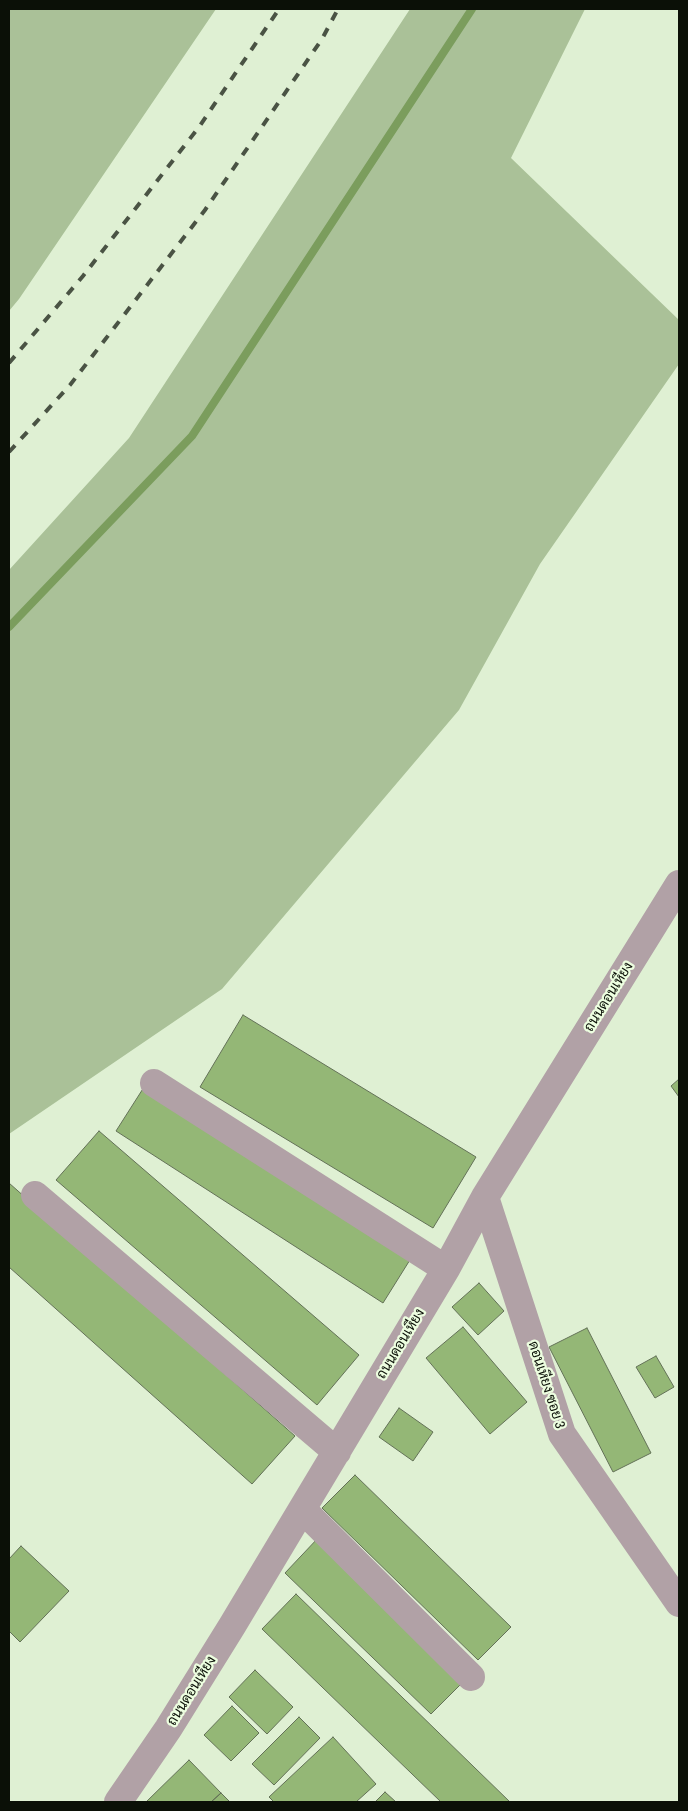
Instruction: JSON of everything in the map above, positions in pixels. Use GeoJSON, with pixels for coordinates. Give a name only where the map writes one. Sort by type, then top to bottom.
{"type":"FeatureCollection","features":[{"type":"Feature","properties":{"kind":"street","name":"ถนนดอนเหียง"},"geometry":{"type":"LineString","coordinates":[[118,1802],[168,1730],[303,1510],[446,1268],[485,1197],[679,884]]}},
{"type":"Feature","properties":{"kind":"street"},"geometry":{"type":"LineString","coordinates":[[154,1083],[446,1268]]}},
{"type":"Feature","properties":{"kind":"street"},"geometry":{"type":"LineString","coordinates":[[35,1195],[337,1452]]}},
{"type":"Feature","properties":{"kind":"street","name":"ดอนเหียง ซอย 3"},"geometry":{"type":"LineString","coordinates":[[485,1197],[562,1434],[679,1603]]}},
{"type":"Feature","properties":{"kind":"street"},"geometry":{"type":"LineString","coordinates":[[303,1510],[472,1676]]}},
{"type":"Feature","properties":{"kind":"green space"},"geometry":{"type":"Polygon","coordinates":[[[9,9],[216,9],[9,311],[9,9]]]}},
{"type":"Feature","properties":{"kind":"green space"},"geometry":{"type":"Polygon","coordinates":[[[410,9],[585,9],[511,158],[679,320],[679,364],[540,564],[459,710],[222,989],[9,1134],[9,570],[129,438],[410,9]]]}},
{"type":"Feature","properties":{"kind":"building"},"geometry":{"type":"Polygon","coordinates":[[[243,1015],[476,1157],[433,1228],[200,1087],[243,1015]]]}},
{"type":"Feature","properties":{"kind":"building"},"geometry":{"type":"Polygon","coordinates":[[[679,1079],[679,1097],[671,1086],[679,1079]]]}},
{"type":"Feature","properties":{"kind":"building"},"geometry":{"type":"Polygon","coordinates":[[[146,1084],[413,1255],[383,1303],[116,1131],[146,1084]]]}},
{"type":"Feature","properties":{"kind":"building"},"geometry":{"type":"Polygon","coordinates":[[[99,1131],[359,1355],[317,1405],[56,1180],[99,1131]]]}},
{"type":"Feature","properties":{"kind":"building"},"geometry":{"type":"Polygon","coordinates":[[[9,1183],[295,1436],[252,1484],[9,1267],[9,1183]]]}},
{"type":"Feature","properties":{"kind":"building"},"geometry":{"type":"Polygon","coordinates":[[[479,1283],[504,1311],[478,1335],[452,1307],[479,1283]]]}},
{"type":"Feature","properties":{"kind":"building"},"geometry":{"type":"Polygon","coordinates":[[[463,1327],[527,1402],[490,1434],[426,1358],[463,1327]]]}},
{"type":"Feature","properties":{"kind":"building"},"geometry":{"type":"Polygon","coordinates":[[[587,1328],[651,1453],[613,1472],[549,1347],[587,1328]]]}},
{"type":"Feature","properties":{"kind":"building"},"geometry":{"type":"Polygon","coordinates":[[[656,1356],[674,1387],[655,1398],[636,1367],[656,1356]]]}},
{"type":"Feature","properties":{"kind":"building"},"geometry":{"type":"Polygon","coordinates":[[[399,1408],[433,1432],[413,1461],[379,1437],[399,1408]]]}},
{"type":"Feature","properties":{"kind":"building"},"geometry":{"type":"Polygon","coordinates":[[[355,1475],[511,1627],[478,1660],[322,1508],[355,1475]]]}},
{"type":"Feature","properties":{"kind":"building"},"geometry":{"type":"Polygon","coordinates":[[[319,1537],[466,1679],[431,1714],[285,1573],[319,1537]]]}},
{"type":"Feature","properties":{"kind":"building"},"geometry":{"type":"Polygon","coordinates":[[[21,1546],[69,1591],[20,1642],[9,1631],[9,1559],[21,1546]]]}},
{"type":"Feature","properties":{"kind":"building"},"geometry":{"type":"Polygon","coordinates":[[[296,1594],[510,1802],[441,1802],[262,1629],[296,1594]]]}},
{"type":"Feature","properties":{"kind":"building"},"geometry":{"type":"Polygon","coordinates":[[[255,1670],[293,1707],[267,1734],[229,1697],[255,1670]]]}},
{"type":"Feature","properties":{"kind":"building"},"geometry":{"type":"Polygon","coordinates":[[[232,1706],[259,1733],[231,1761],[204,1735],[232,1706]]]}},
{"type":"Feature","properties":{"kind":"building"},"geometry":{"type":"Polygon","coordinates":[[[299,1717],[320,1738],[274,1785],[252,1764],[299,1717]]]}},
{"type":"Feature","properties":{"kind":"building"},"geometry":{"type":"Polygon","coordinates":[[[333,1737],[376,1784],[356,1802],[274,1802],[269,1797],[333,1737]]]}},
{"type":"Feature","properties":{"kind":"building"},"geometry":{"type":"Polygon","coordinates":[[[189,1760],[221,1793],[211,1802],[146,1802],[189,1760]]]}},
{"type":"Feature","properties":{"kind":"building"},"geometry":{"type":"Polygon","coordinates":[[[385,1792],[396,1802],[375,1802],[385,1792]]]}},
{"type":"Feature","properties":{"kind":"building"},"geometry":{"type":"Polygon","coordinates":[[[221,1793],[230,1802],[211,1802],[221,1793]]]}},
{"type":"Feature","properties":{"kind":"waterway"},"geometry":{"type":"LineString","coordinates":[[9,627],[192,436],[472,9]]}},
{"type":"Feature","properties":{"kind":"railway"},"geometry":{"type":"LineString","coordinates":[[9,363],[83,276],[199,127],[279,9]]}},
{"type":"Feature","properties":{"kind":"railway"},"geometry":{"type":"LineString","coordinates":[[9,452],[70,385],[205,210],[322,39],[338,9]]}}]}
